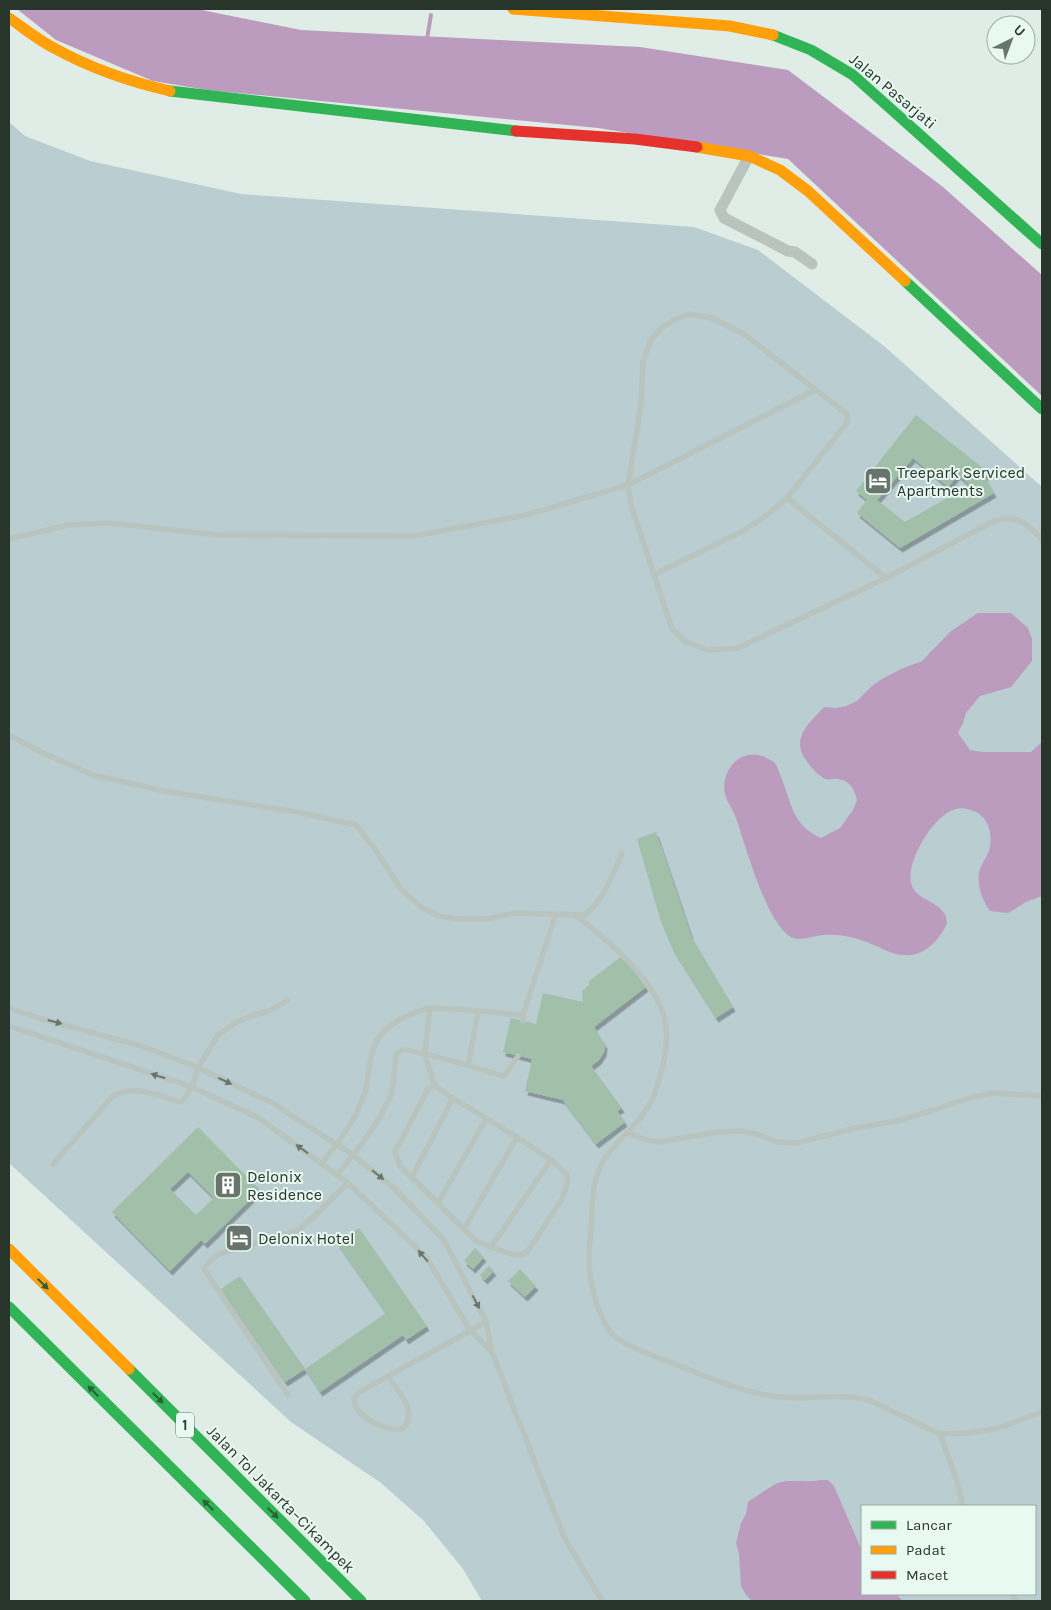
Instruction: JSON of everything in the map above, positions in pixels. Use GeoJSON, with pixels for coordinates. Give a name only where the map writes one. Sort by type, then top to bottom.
{"type":"FeatureCollection","features":[{"type":"Feature","properties":{"kind":"main road","name":"Jalan Pasarjati"},"geometry":{"type":"LineString","coordinates":[[513,9],[614,12],[730,26],[778,36],[827,58],[853,75],[1042,244]]}},
{"type":"Feature","properties":{"kind":"main road"},"geometry":{"type":"LineString","coordinates":[[9,18],[52,47],[89,64],[158,88],[180,93],[529,132],[635,139],[722,150],[749,156],[780,170],[808,191],[1042,409]]}},
{"type":"Feature","properties":{"kind":"main road","name":"Jalan Tol Jakarta–Cikampek"},"geometry":{"type":"LineString","coordinates":[[9,1249],[361,1601]]}},
{"type":"Feature","properties":{"kind":"main road"},"geometry":{"type":"LineString","coordinates":[[9,1307],[305,1601]]}},
{"type":"Feature","properties":{"kind":"street"},"geometry":{"type":"LineString","coordinates":[[749,156],[720,210],[722,215],[724,218],[788,251],[795,252],[812,264]]}},
{"type":"Feature","properties":{"kind":"lane"},"geometry":{"type":"LineString","coordinates":[[653,576],[743,531],[767,515],[787,498],[847,423],[847,414],[744,334],[712,318],[689,314],[672,320],[660,329],[650,342],[643,362],[641,405],[628,485],[631,505],[653,576],[672,629],[686,642],[708,650],[738,648],[886,578],[994,521],[1008,517],[1019,519],[1042,539]]}},
{"type":"Feature","properties":{"kind":"lane"},"geometry":{"type":"LineString","coordinates":[[9,539],[68,525],[109,523],[219,535],[414,536],[526,515],[628,485],[815,390]]}},
{"type":"Feature","properties":{"kind":"lane"},"geometry":{"type":"LineString","coordinates":[[787,498],[886,578]]}},
{"type":"Feature","properties":{"kind":"lane"},"geometry":{"type":"LineString","coordinates":[[9,735],[41,752],[93,775],[164,791],[296,812],[356,824],[376,849],[401,889],[421,907],[439,916],[469,919],[515,913],[584,915],[590,911],[605,889],[622,853]]}},
{"type":"Feature","properties":{"kind":"lane"},"geometry":{"type":"LineString","coordinates":[[322,1164],[357,1112],[367,1086],[368,1064],[373,1046],[381,1033],[393,1023],[408,1015],[430,1008],[523,1018],[556,914]]}},
{"type":"Feature","properties":{"kind":"lane"},"geometry":{"type":"LineString","coordinates":[[576,916],[623,955],[652,992],[665,1018],[665,1050],[653,1096],[638,1121],[616,1142],[601,1164],[593,1192],[588,1259],[593,1288],[604,1323],[616,1338],[653,1356],[746,1390],[778,1397],[804,1399],[837,1396],[862,1398],[940,1434],[968,1433],[999,1428],[1042,1412]]}},
{"type":"Feature","properties":{"kind":"lane"},"geometry":{"type":"LineString","coordinates":[[53,1164],[112,1097],[119,1092],[141,1090],[179,1102],[184,1100],[192,1087],[198,1068],[218,1035],[235,1023],[269,1011],[287,1001]]}},
{"type":"Feature","properties":{"kind":"lane"},"geometry":{"type":"LineString","coordinates":[[9,1008],[141,1046],[198,1068],[271,1102],[354,1155],[393,1187],[444,1240],[486,1322],[492,1352],[564,1538],[602,1601]]}},
{"type":"Feature","properties":{"kind":"lane"},"geometry":{"type":"LineString","coordinates":[[430,1008],[424,1054],[434,1085],[551,1160],[566,1174],[568,1182],[562,1199],[528,1251],[521,1255],[510,1254],[476,1241],[400,1166],[395,1152],[428,1089],[434,1085]]}},
{"type":"Feature","properties":{"kind":"lane"},"geometry":{"type":"LineString","coordinates":[[468,1066],[478,1012]]}},
{"type":"Feature","properties":{"kind":"lane"},"geometry":{"type":"LineString","coordinates":[[9,1026],[192,1087],[259,1118],[348,1183],[426,1258],[470,1330],[492,1352]]}},
{"type":"Feature","properties":{"kind":"lane"},"geometry":{"type":"LineString","coordinates":[[337,1175],[354,1155],[382,1113],[391,1093],[396,1055],[400,1051],[424,1054],[504,1076],[518,1056]]}},
{"type":"Feature","properties":{"kind":"lane"},"geometry":{"type":"LineString","coordinates":[[627,1133],[659,1142],[718,1132],[740,1131],[757,1134],[777,1142],[797,1143],[856,1128],[897,1121],[969,1098],[992,1093],[1042,1096]]}},
{"type":"Feature","properties":{"kind":"lane"},"geometry":{"type":"LineString","coordinates":[[412,1177],[453,1098]]}},
{"type":"Feature","properties":{"kind":"lane"},"geometry":{"type":"LineString","coordinates":[[438,1203],[486,1119]]}},
{"type":"Feature","properties":{"kind":"lane"},"geometry":{"type":"LineString","coordinates":[[464,1229],[516,1137]]}},
{"type":"Feature","properties":{"kind":"lane"},"geometry":{"type":"LineString","coordinates":[[491,1247],[551,1160]]}},
{"type":"Feature","properties":{"kind":"lane"},"geometry":{"type":"LineString","coordinates":[[288,1395],[204,1269],[219,1254],[297,1230],[309,1222],[348,1183]]}},
{"type":"Feature","properties":{"kind":"lane"},"geometry":{"type":"LineString","coordinates":[[388,1377],[405,1401],[410,1415],[408,1424],[402,1429],[388,1429],[368,1419],[355,1404],[354,1399],[357,1394],[486,1322]]}},
{"type":"Feature","properties":{"kind":"lane"},"geometry":{"type":"LineString","coordinates":[[940,1434],[956,1478],[963,1505]]}},
{"type":"Feature","properties":{"kind":"shaded area"},"geometry":{"type":"Polygon","coordinates":[[[17,9],[197,9],[301,30],[640,47],[788,70],[943,187],[1042,275],[1042,396],[788,159],[598,128],[207,90],[153,81],[56,40],[17,9]]]}},
{"type":"Feature","properties":{"kind":"shaded area"},"geometry":{"type":"Polygon","coordinates":[[[9,122],[25,136],[90,161],[241,194],[694,227],[758,250],[884,346],[1042,487],[1042,1601],[482,1601],[463,1569],[424,1521],[381,1483],[291,1422],[9,1163],[9,122]]]}},
{"type":"Feature","properties":{"kind":"shaded area"},"geometry":{"type":"Polygon","coordinates":[[[978,613],[1011,613],[1028,628],[1032,639],[1032,661],[1011,687],[980,696],[966,713],[958,733],[970,750],[982,752],[1031,752],[1042,742],[1042,896],[1026,902],[1008,913],[990,911],[981,893],[979,882],[979,872],[989,851],[991,841],[988,825],[978,813],[959,808],[948,813],[931,829],[917,851],[913,863],[911,883],[913,888],[945,914],[947,923],[936,941],[925,950],[911,955],[900,955],[847,936],[819,935],[801,939],[792,938],[780,926],[772,914],[757,881],[736,818],[725,794],[725,778],[728,770],[746,755],[754,754],[769,759],[776,765],[794,813],[804,827],[821,838],[840,828],[853,810],[857,800],[856,796],[848,783],[836,779],[823,778],[808,763],[800,747],[800,740],[807,726],[824,707],[836,708],[857,701],[882,679],[922,661],[951,631],[978,613]]]}},
{"type":"Feature","properties":{"kind":"shaded area"},"geometry":{"type":"Polygon","coordinates":[[[828,1480],[834,1486],[861,1549],[861,1595],[897,1595],[903,1601],[752,1601],[746,1595],[741,1586],[739,1554],[736,1543],[748,1502],[778,1483],[828,1480]]]}},
{"type":"Feature","properties":{"kind":"building","name":"Treepark Serviced Apartments"},"geometry":{"type":"Polygon","coordinates":[[[916,415],[988,472],[985,477],[994,493],[900,548],[857,513],[867,500],[856,491],[916,415]],[[913,458],[877,500],[905,522],[970,485],[958,475],[948,487],[913,458]]]}},
{"type":"Feature","properties":{"kind":"building"},"geometry":{"type":"Polygon","coordinates":[[[656,832],[692,938],[733,1007],[716,1018],[673,950],[661,922],[637,839],[656,832]]]}},
{"type":"Feature","properties":{"kind":"building"},"geometry":{"type":"Polygon","coordinates":[[[622,956],[646,987],[594,1027],[605,1045],[604,1052],[599,1060],[591,1066],[622,1108],[617,1111],[625,1122],[596,1144],[563,1100],[525,1091],[532,1059],[503,1052],[511,1018],[536,1024],[543,993],[583,1002],[582,991],[590,984],[588,982],[622,956]]]}},
{"type":"Feature","properties":{"kind":"building","name":"Delonix Residence"},"geometry":{"type":"Polygon","coordinates":[[[198,1127],[260,1190],[205,1244],[201,1240],[170,1271],[112,1212],[198,1127]],[[188,1172],[170,1189],[196,1215],[214,1198],[188,1172]]]}},
{"type":"Feature","properties":{"kind":"building"},"geometry":{"type":"Polygon","coordinates":[[[359,1228],[427,1326],[406,1340],[403,1335],[320,1392],[305,1369],[386,1313],[337,1243],[359,1228]]]}},
{"type":"Feature","properties":{"kind":"building"},"geometry":{"type":"Polygon","coordinates":[[[475,1248],[484,1257],[473,1269],[464,1261],[475,1248]]]}},
{"type":"Feature","properties":{"kind":"building"},"geometry":{"type":"Polygon","coordinates":[[[489,1266],[494,1271],[485,1280],[480,1275],[489,1266]]]}},
{"type":"Feature","properties":{"kind":"building"},"geometry":{"type":"Polygon","coordinates":[[[520,1269],[536,1286],[525,1297],[508,1281],[520,1269]]]}},
{"type":"Feature","properties":{"kind":"building"},"geometry":{"type":"Polygon","coordinates":[[[240,1276],[305,1369],[285,1382],[221,1289],[240,1276]]]}},
{"type":"Feature","properties":{"kind":"waterway"},"geometry":{"type":"LineString","coordinates":[[427,39],[431,15]]}},
{"type":"Feature","properties":{"kind":"traffic: fast"},"geometry":{"type":"LineString","coordinates":[[773,35],[811,50],[853,75],[1042,244]]}},
{"type":"Feature","properties":{"kind":"traffic: fast"},"geometry":{"type":"LineString","coordinates":[[170,91],[516,131]]}},
{"type":"Feature","properties":{"kind":"traffic: fast"},"geometry":{"type":"LineString","coordinates":[[905,281],[1042,409]]}},
{"type":"Feature","properties":{"kind":"traffic: fast"},"geometry":{"type":"LineString","coordinates":[[9,1307],[305,1601]]}},
{"type":"Feature","properties":{"kind":"traffic: fast"},"geometry":{"type":"LineString","coordinates":[[129,1369],[361,1601]]}},
{"type":"Feature","properties":{"kind":"traffic: slow"},"geometry":{"type":"LineString","coordinates":[[513,9],[730,26],[773,35]]}},
{"type":"Feature","properties":{"kind":"traffic: slow"},"geometry":{"type":"LineString","coordinates":[[9,18],[48,45],[82,62],[126,79],[170,91]]}},
{"type":"Feature","properties":{"kind":"traffic: slow"},"geometry":{"type":"LineString","coordinates":[[697,147],[749,156],[780,170],[808,191],[905,281]]}},
{"type":"Feature","properties":{"kind":"traffic: slow"},"geometry":{"type":"LineString","coordinates":[[9,1249],[129,1369]]}},
{"type":"Feature","properties":{"kind":"traffic: jam"},"geometry":{"type":"LineString","coordinates":[[516,131],[635,139],[697,147]]}},
{"type":"Feature","properties":{"kind":"place","name":"Treepark Serviced Apartments"},"geometry":{"type":"Point","coordinates":[878,481]}},
{"type":"Feature","properties":{"kind":"place","name":"Delonix Residence"},"geometry":{"type":"Point","coordinates":[228,1185]}},
{"type":"Feature","properties":{"kind":"place","name":"Delonix Hotel"},"geometry":{"type":"Point","coordinates":[239,1238]}}]}
